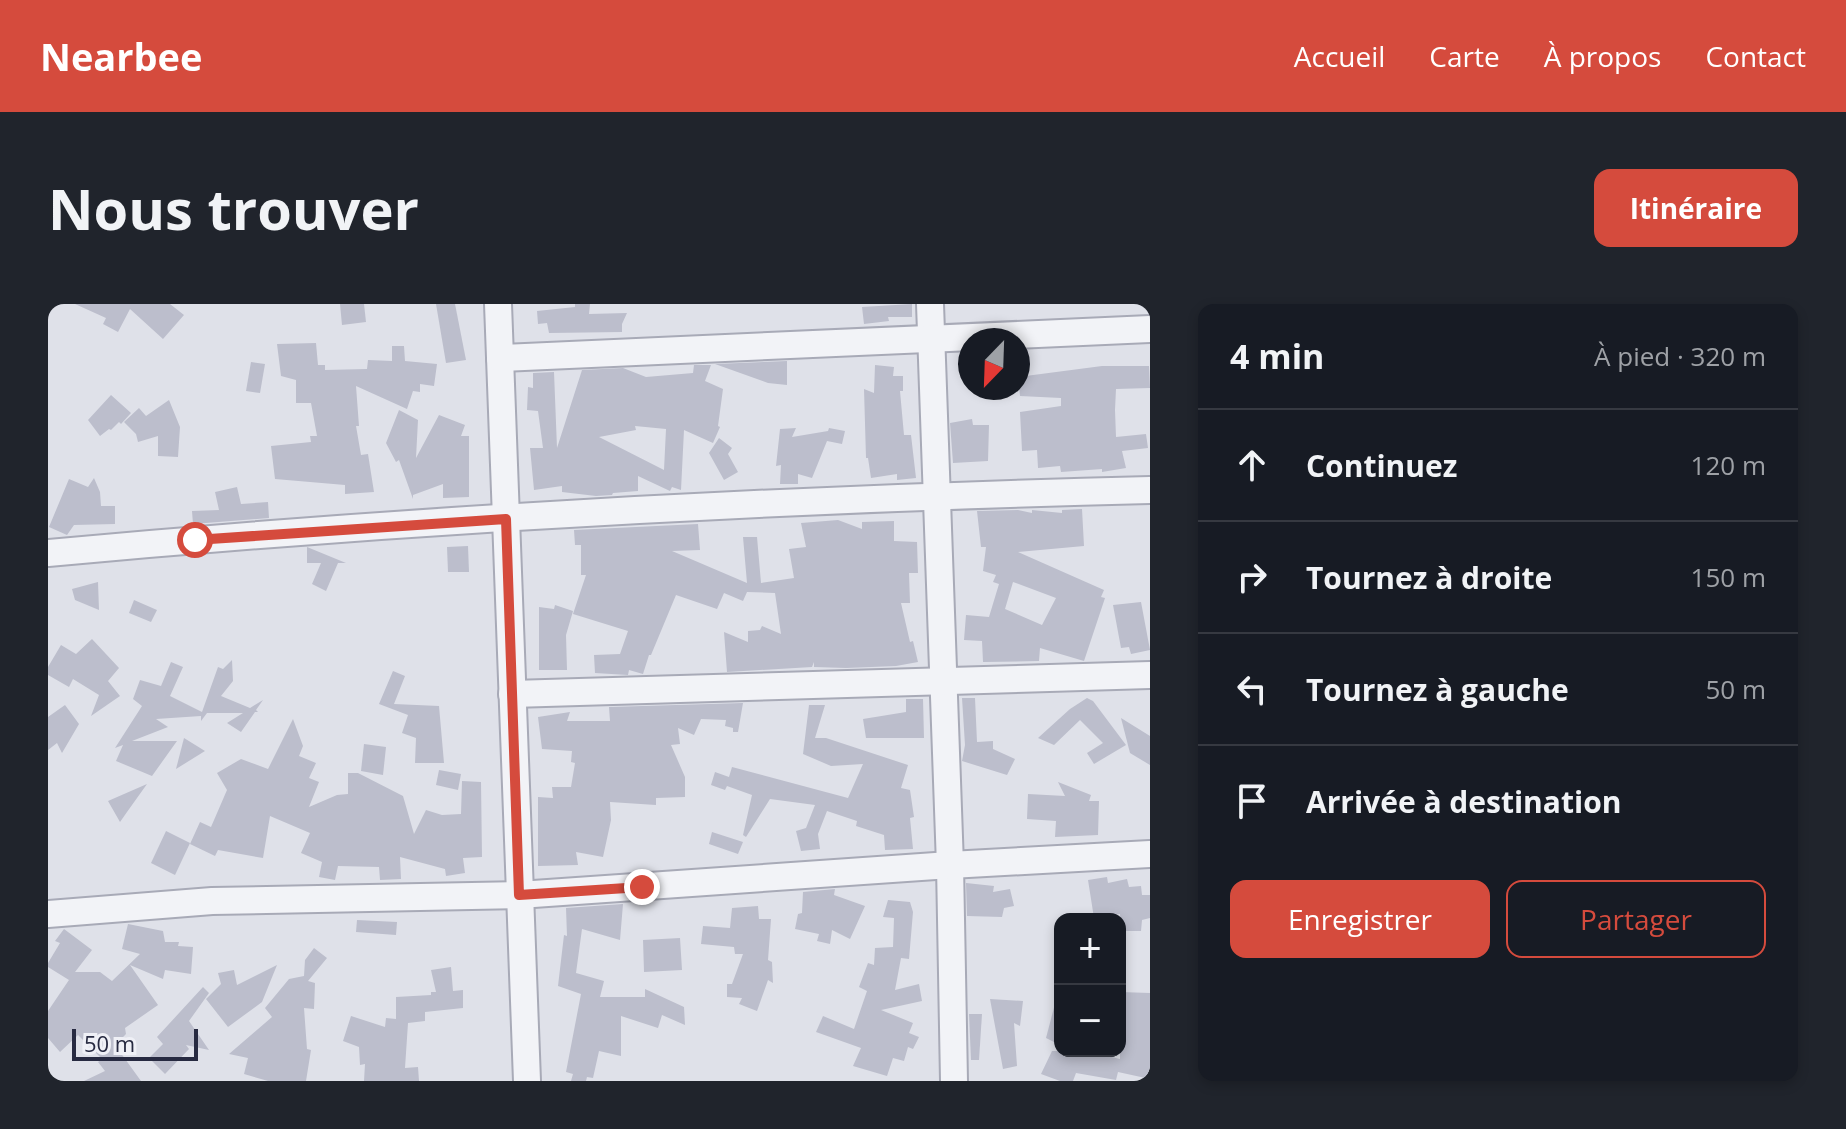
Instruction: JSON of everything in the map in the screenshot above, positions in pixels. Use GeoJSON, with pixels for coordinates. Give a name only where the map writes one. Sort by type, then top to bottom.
{"type":"FeatureCollection","features":[{"type":"Feature","properties":{"kind":"street"},"geometry":{"type":"LineString","coordinates":[[498,304],[527,1081]]}},
{"type":"Feature","properties":{"kind":"street"},"geometry":{"type":"LineString","coordinates":[[930,304],[950,865],[954,1081]]}},
{"type":"Feature","properties":{"kind":"street"},"geometry":{"type":"LineString","coordinates":[[500,358],[1150,329]]}},
{"type":"Feature","properties":{"kind":"street"},"geometry":{"type":"LineString","coordinates":[[48,553],[224,537],[506,519],[935,495],[1150,490]]}},
{"type":"Feature","properties":{"kind":"street"},"geometry":{"type":"LineString","coordinates":[[512,694],[1150,675]]}},
{"type":"Feature","properties":{"kind":"street"},"geometry":{"type":"LineString","coordinates":[[48,914],[212,901],[519,895],[1150,854]]}},
{"type":"Feature","properties":{"kind":"building"},"geometry":{"type":"Polygon","coordinates":[[[75,304],[170,304],[184,315],[163,339],[130,309],[118,332],[103,324],[106,318],[75,304]]]}},
{"type":"Feature","properties":{"kind":"building"},"geometry":{"type":"Polygon","coordinates":[[[340,304],[364,304],[366,322],[342,325],[340,304]]]}},
{"type":"Feature","properties":{"kind":"building"},"geometry":{"type":"Polygon","coordinates":[[[436,304],[455,304],[466,360],[446,363],[436,304]]]}},
{"type":"Feature","properties":{"kind":"building"},"geometry":{"type":"Polygon","coordinates":[[[575,304],[590,304],[589,314],[627,313],[622,332],[549,333],[547,323],[538,324],[537,311],[575,307],[575,304]]]}},
{"type":"Feature","properties":{"kind":"building"},"geometry":{"type":"Polygon","coordinates":[[[912,304],[912,317],[888,317],[889,321],[864,324],[862,307],[912,304]]]}},
{"type":"Feature","properties":{"kind":"building"},"geometry":{"type":"Polygon","coordinates":[[[316,343],[318,365],[325,365],[325,370],[367,369],[368,360],[392,361],[392,346],[404,346],[405,361],[437,364],[434,386],[420,384],[420,392],[413,391],[407,409],[356,386],[359,426],[356,426],[361,455],[368,454],[374,492],[345,494],[345,485],[275,479],[271,446],[311,442],[310,436],[317,436],[311,403],[296,403],[296,380],[281,376],[277,344],[316,343]]]}},
{"type":"Feature","properties":{"kind":"building"},"geometry":{"type":"Polygon","coordinates":[[[787,361],[787,385],[768,383],[715,364],[787,361]]]}},
{"type":"Feature","properties":{"kind":"building"},"geometry":{"type":"Polygon","coordinates":[[[251,362],[265,364],[260,393],[246,391],[251,362]]]}},
{"type":"Feature","properties":{"kind":"building"},"geometry":{"type":"Polygon","coordinates":[[[694,365],[711,365],[705,381],[723,389],[720,427],[713,443],[684,430],[681,490],[672,487],[670,491],[638,476],[638,491],[612,495],[562,492],[562,486],[534,490],[530,448],[543,448],[538,411],[527,410],[528,387],[533,388],[533,373],[554,372],[557,448],[582,370],[623,368],[646,377],[693,373],[694,365]],[[635,426],[636,430],[599,437],[664,470],[666,429],[635,426]]]}},
{"type":"Feature","properties":{"kind":"building"},"geometry":{"type":"Polygon","coordinates":[[[875,365],[894,367],[893,376],[903,376],[903,391],[900,391],[904,435],[911,435],[916,478],[897,480],[897,474],[871,478],[866,458],[864,389],[874,393],[875,365]]]}},
{"type":"Feature","properties":{"kind":"building"},"geometry":{"type":"Polygon","coordinates":[[[1102,366],[1149,366],[1150,388],[1116,389],[1115,410],[1116,437],[1146,434],[1148,448],[1122,451],[1126,468],[1102,472],[1102,469],[1061,472],[1060,466],[1038,468],[1037,450],[1022,451],[1020,412],[1061,406],[1061,398],[1030,396],[1030,375],[1102,366]]]}},
{"type":"Feature","properties":{"kind":"building"},"geometry":{"type":"Polygon","coordinates":[[[111,395],[131,413],[121,424],[119,422],[100,436],[88,420],[111,395]]]}},
{"type":"Feature","properties":{"kind":"building"},"geometry":{"type":"Polygon","coordinates":[[[169,400],[180,427],[178,457],[158,456],[158,436],[138,442],[136,434],[124,422],[139,408],[146,416],[169,400]]]}},
{"type":"Feature","properties":{"kind":"building"},"geometry":{"type":"Polygon","coordinates":[[[399,410],[418,420],[416,458],[439,415],[465,425],[461,436],[469,436],[469,497],[443,498],[443,484],[413,495],[413,499],[399,460],[396,462],[386,443],[399,410]]]}},
{"type":"Feature","properties":{"kind":"building"},"geometry":{"type":"Polygon","coordinates":[[[972,419],[973,425],[989,425],[988,461],[953,463],[950,423],[972,419]]]}},
{"type":"Feature","properties":{"kind":"building"},"geometry":{"type":"Polygon","coordinates":[[[796,428],[792,437],[828,431],[829,428],[845,431],[842,444],[827,441],[812,478],[798,474],[798,484],[780,484],[781,465],[776,466],[780,429],[796,428]]]}},
{"type":"Feature","properties":{"kind":"building"},"geometry":{"type":"Polygon","coordinates":[[[719,438],[732,448],[728,454],[738,472],[724,480],[709,453],[719,438]]]}},
{"type":"Feature","properties":{"kind":"building"},"geometry":{"type":"Polygon","coordinates":[[[94,478],[100,492],[101,506],[115,506],[115,524],[74,525],[67,535],[49,527],[69,479],[88,487],[94,478]]]}},
{"type":"Feature","properties":{"kind":"building"},"geometry":{"type":"Polygon","coordinates":[[[237,487],[241,504],[268,502],[269,518],[193,524],[192,511],[219,510],[215,492],[237,487]]]}},
{"type":"Feature","properties":{"kind":"building"},"geometry":{"type":"Polygon","coordinates":[[[1082,509],[1084,546],[1018,552],[1104,590],[1101,597],[1105,598],[1084,661],[1040,648],[1039,661],[983,662],[982,641],[964,640],[966,615],[989,617],[999,584],[993,582],[996,575],[983,571],[986,547],[981,547],[977,511],[1062,513],[1062,510],[1082,509]],[[1013,582],[1005,609],[1042,625],[1056,598],[1013,582]]]}},
{"type":"Feature","properties":{"kind":"building"},"geometry":{"type":"Polygon","coordinates":[[[838,520],[862,529],[862,522],[894,521],[894,541],[917,542],[918,573],[909,573],[910,603],[901,603],[918,662],[846,668],[814,667],[814,662],[812,667],[727,672],[724,632],[748,642],[748,631],[760,630],[762,626],[781,634],[775,593],[747,592],[743,601],[724,593],[717,609],[676,595],[643,674],[629,670],[628,675],[595,673],[594,655],[620,654],[628,631],[573,614],[586,575],[581,575],[581,545],[575,545],[574,530],[698,524],[700,550],[672,551],[747,583],[743,537],[757,537],[761,583],[794,578],[789,549],[806,547],[801,523],[838,520]]]}},
{"type":"Feature","properties":{"kind":"building"},"geometry":{"type":"Polygon","coordinates":[[[468,546],[469,572],[448,572],[447,547],[468,546]]]}},
{"type":"Feature","properties":{"kind":"building"},"geometry":{"type":"Polygon","coordinates":[[[307,547],[346,563],[338,563],[326,591],[312,584],[321,563],[307,563],[307,547]]]}},
{"type":"Feature","properties":{"kind":"building"},"geometry":{"type":"Polygon","coordinates":[[[98,582],[99,610],[75,600],[72,589],[98,582]]]}},
{"type":"Feature","properties":{"kind":"building"},"geometry":{"type":"Polygon","coordinates":[[[134,600],[157,610],[151,622],[129,613],[134,600]]]}},
{"type":"Feature","properties":{"kind":"building"},"geometry":{"type":"Polygon","coordinates":[[[1141,602],[1150,650],[1131,654],[1129,647],[1121,648],[1113,605],[1141,602]]]}},
{"type":"Feature","properties":{"kind":"building"},"geometry":{"type":"Polygon","coordinates":[[[555,605],[573,611],[566,635],[567,670],[539,670],[539,607],[554,609],[555,605]]]}},
{"type":"Feature","properties":{"kind":"building"},"geometry":{"type":"Polygon","coordinates":[[[92,639],[119,668],[108,681],[120,696],[91,716],[99,695],[73,679],[69,687],[48,675],[48,667],[61,645],[76,654],[92,639]]]}},
{"type":"Feature","properties":{"kind":"building"},"geometry":{"type":"Polygon","coordinates":[[[232,660],[233,681],[221,696],[250,708],[263,700],[256,710],[258,712],[241,732],[227,723],[243,713],[207,713],[201,721],[201,716],[156,719],[168,727],[132,741],[177,741],[152,776],[116,761],[123,745],[115,748],[142,706],[133,699],[140,680],[161,686],[171,662],[183,667],[170,696],[202,712],[218,667],[223,669],[232,660]]]}},
{"type":"Feature","properties":{"kind":"building"},"geometry":{"type":"Polygon","coordinates":[[[393,671],[405,676],[394,704],[439,706],[444,763],[415,763],[416,738],[402,733],[408,715],[379,704],[393,671]]]}},
{"type":"Feature","properties":{"kind":"building"},"geometry":{"type":"Polygon","coordinates":[[[962,698],[975,698],[977,742],[993,741],[993,749],[1015,759],[1007,775],[962,761],[965,745],[962,698]]]}},
{"type":"Feature","properties":{"kind":"building"},"geometry":{"type":"Polygon","coordinates":[[[1087,698],[1093,701],[1126,745],[1094,764],[1087,753],[1103,743],[1080,720],[1054,745],[1038,738],[1087,698]]]}},
{"type":"Feature","properties":{"kind":"building"},"geometry":{"type":"Polygon","coordinates":[[[906,699],[923,699],[924,738],[866,738],[863,719],[906,712],[906,699]]]}},
{"type":"Feature","properties":{"kind":"building"},"geometry":{"type":"Polygon","coordinates":[[[743,703],[738,732],[725,726],[726,720],[701,719],[694,735],[678,728],[680,744],[671,745],[685,777],[685,797],[656,798],[656,805],[610,802],[611,820],[603,857],[576,852],[578,865],[538,866],[538,797],[553,798],[552,787],[571,787],[575,763],[571,762],[572,751],[542,749],[538,717],[570,712],[567,721],[610,721],[609,707],[743,703]]]}},
{"type":"Feature","properties":{"kind":"building"},"geometry":{"type":"Polygon","coordinates":[[[65,705],[79,724],[62,753],[57,743],[48,750],[48,717],[65,705]]]}},
{"type":"Feature","properties":{"kind":"building"},"geometry":{"type":"Polygon","coordinates":[[[809,705],[825,705],[815,738],[826,738],[908,765],[901,788],[910,790],[914,817],[910,818],[913,849],[885,850],[884,835],[856,826],[857,821],[827,811],[818,834],[820,849],[801,851],[796,831],[806,828],[815,805],[770,799],[746,837],[743,835],[752,795],[727,786],[725,790],[711,785],[715,772],[729,777],[732,767],[848,798],[863,764],[831,766],[803,754],[809,705]]]}},
{"type":"Feature","properties":{"kind":"building"},"geometry":{"type":"Polygon","coordinates":[[[1121,718],[1150,736],[1150,765],[1130,753],[1121,718]]]}},
{"type":"Feature","properties":{"kind":"building"},"geometry":{"type":"Polygon","coordinates":[[[293,719],[303,746],[299,756],[316,763],[309,778],[319,782],[309,807],[337,795],[348,794],[348,773],[358,773],[403,796],[414,834],[426,810],[442,815],[461,814],[462,781],[481,782],[482,857],[463,858],[465,873],[446,876],[445,869],[400,857],[401,879],[380,880],[379,867],[338,866],[335,880],[319,877],[322,862],[301,853],[310,833],[270,816],[263,858],[218,850],[215,856],[190,844],[200,822],[211,827],[227,790],[217,773],[241,759],[268,769],[293,719]]]}},
{"type":"Feature","properties":{"kind":"building"},"geometry":{"type":"Polygon","coordinates":[[[184,738],[205,751],[176,769],[184,738]]]}},
{"type":"Feature","properties":{"kind":"building"},"geometry":{"type":"Polygon","coordinates":[[[364,744],[386,747],[383,775],[361,771],[364,744]]]}},
{"type":"Feature","properties":{"kind":"building"},"geometry":{"type":"Polygon","coordinates":[[[439,770],[461,774],[458,790],[436,785],[439,770]]]}},
{"type":"Feature","properties":{"kind":"building"},"geometry":{"type":"Polygon","coordinates":[[[1058,782],[1091,795],[1089,801],[1099,801],[1098,835],[1055,837],[1056,821],[1027,819],[1028,794],[1065,796],[1058,782]]]}},
{"type":"Feature","properties":{"kind":"building"},"geometry":{"type":"Polygon","coordinates":[[[147,784],[127,812],[120,822],[108,801],[147,784]]]}},
{"type":"Feature","properties":{"kind":"building"},"geometry":{"type":"Polygon","coordinates":[[[166,831],[190,843],[175,875],[151,863],[166,831]]]}},
{"type":"Feature","properties":{"kind":"building"},"geometry":{"type":"Polygon","coordinates":[[[712,832],[743,842],[738,854],[709,844],[712,832]]]}},
{"type":"Feature","properties":{"kind":"building"},"geometry":{"type":"Polygon","coordinates":[[[1107,877],[1108,883],[1127,879],[1129,887],[1141,886],[1142,895],[1150,895],[1150,918],[1142,920],[1141,931],[1126,931],[1126,913],[1093,913],[1088,880],[1107,877]]]}},
{"type":"Feature","properties":{"kind":"building"},"geometry":{"type":"Polygon","coordinates":[[[966,883],[994,886],[993,892],[1010,889],[1014,906],[1004,908],[1002,917],[967,916],[966,883]]]}},
{"type":"Feature","properties":{"kind":"building"},"geometry":{"type":"Polygon","coordinates":[[[835,889],[834,895],[865,906],[850,939],[832,930],[830,944],[817,941],[819,934],[795,929],[798,914],[802,913],[803,892],[835,889]]]}},
{"type":"Feature","properties":{"kind":"building"},"geometry":{"type":"Polygon","coordinates":[[[888,900],[910,902],[913,912],[909,959],[901,958],[895,990],[919,984],[922,1001],[881,1010],[913,1023],[909,1033],[919,1037],[913,1049],[908,1047],[904,1061],[893,1058],[887,1076],[853,1066],[861,1048],[816,1032],[823,1016],[854,1029],[867,991],[859,987],[868,963],[874,965],[875,948],[893,947],[894,918],[883,917],[888,900]]]}},
{"type":"Feature","properties":{"kind":"building"},"geometry":{"type":"Polygon","coordinates":[[[623,904],[620,940],[582,929],[576,973],[604,981],[600,997],[645,997],[645,989],[684,1007],[685,1025],[662,1015],[658,1028],[621,1016],[621,1056],[599,1051],[593,1078],[571,1081],[573,1074],[566,1072],[581,994],[558,986],[564,935],[567,936],[566,908],[623,904]]]}},
{"type":"Feature","properties":{"kind":"building"},"geometry":{"type":"Polygon","coordinates":[[[758,906],[759,919],[771,919],[768,960],[772,962],[773,983],[768,980],[757,1011],[739,1004],[742,998],[727,997],[727,984],[732,984],[743,954],[735,954],[734,947],[701,944],[703,926],[730,928],[732,908],[758,906]]]}},
{"type":"Feature","properties":{"kind":"building"},"geometry":{"type":"Polygon","coordinates":[[[357,920],[397,922],[396,935],[356,932],[357,920]]]}},
{"type":"Feature","properties":{"kind":"building"},"geometry":{"type":"Polygon","coordinates":[[[128,924],[163,931],[165,942],[179,942],[178,946],[193,947],[191,974],[165,970],[163,979],[130,965],[158,1005],[125,1028],[126,1034],[115,1045],[141,1081],[84,1081],[105,1071],[98,1062],[102,1059],[78,1035],[60,1052],[48,1038],[48,1011],[69,980],[48,967],[60,943],[55,941],[64,929],[92,950],[75,972],[100,972],[112,981],[140,954],[122,949],[128,924]]]}},
{"type":"Feature","properties":{"kind":"building"},"geometry":{"type":"Polygon","coordinates":[[[680,938],[682,970],[644,972],[643,940],[680,938]]]}},
{"type":"Feature","properties":{"kind":"building"},"geometry":{"type":"Polygon","coordinates":[[[314,948],[327,958],[308,981],[315,983],[314,1009],[304,1008],[307,1049],[311,1050],[306,1081],[268,1081],[244,1074],[248,1058],[229,1054],[272,1017],[265,1008],[289,979],[304,976],[305,960],[314,948]]]}},
{"type":"Feature","properties":{"kind":"building"},"geometry":{"type":"Polygon","coordinates":[[[277,965],[262,1002],[228,1027],[206,999],[221,984],[218,973],[234,970],[237,985],[277,965]]]}},
{"type":"Feature","properties":{"kind":"building"},"geometry":{"type":"Polygon","coordinates":[[[451,967],[453,991],[463,990],[463,1008],[425,1012],[425,1021],[408,1023],[405,1068],[418,1067],[419,1081],[364,1081],[365,1064],[360,1065],[359,1047],[343,1041],[351,1016],[385,1027],[386,1018],[396,1019],[396,997],[431,995],[431,992],[436,992],[431,970],[451,967]]]}},
{"type":"Feature","properties":{"kind":"building"},"geometry":{"type":"Polygon","coordinates":[[[203,987],[209,993],[189,1021],[209,1050],[186,1045],[189,1049],[165,1074],[149,1058],[163,1044],[157,1037],[203,987]]]}},
{"type":"Feature","properties":{"kind":"building"},"geometry":{"type":"Polygon","coordinates":[[[1126,992],[1150,993],[1150,1079],[1118,1072],[1116,1080],[1076,1073],[1073,1081],[1060,1081],[1041,1074],[1052,1051],[1054,1057],[1126,1057],[1126,992]]]}},
{"type":"Feature","properties":{"kind":"building"},"geometry":{"type":"Polygon","coordinates":[[[990,999],[1023,1001],[1020,1026],[1014,1023],[1017,1066],[1003,1069],[990,999]]]}},
{"type":"Feature","properties":{"kind":"building"},"geometry":{"type":"Polygon","coordinates":[[[1054,1008],[1054,1042],[1046,1038],[1054,1008]]]}},
{"type":"Feature","properties":{"kind":"building"},"geometry":{"type":"Polygon","coordinates":[[[969,1014],[982,1014],[979,1060],[971,1060],[969,1014]]]}},
{"type":"Feature","properties":{"kind":"route"},"geometry":{"type":"LineString","coordinates":[[195,540],[506,519],[519,895],[642,887]]}}]}
